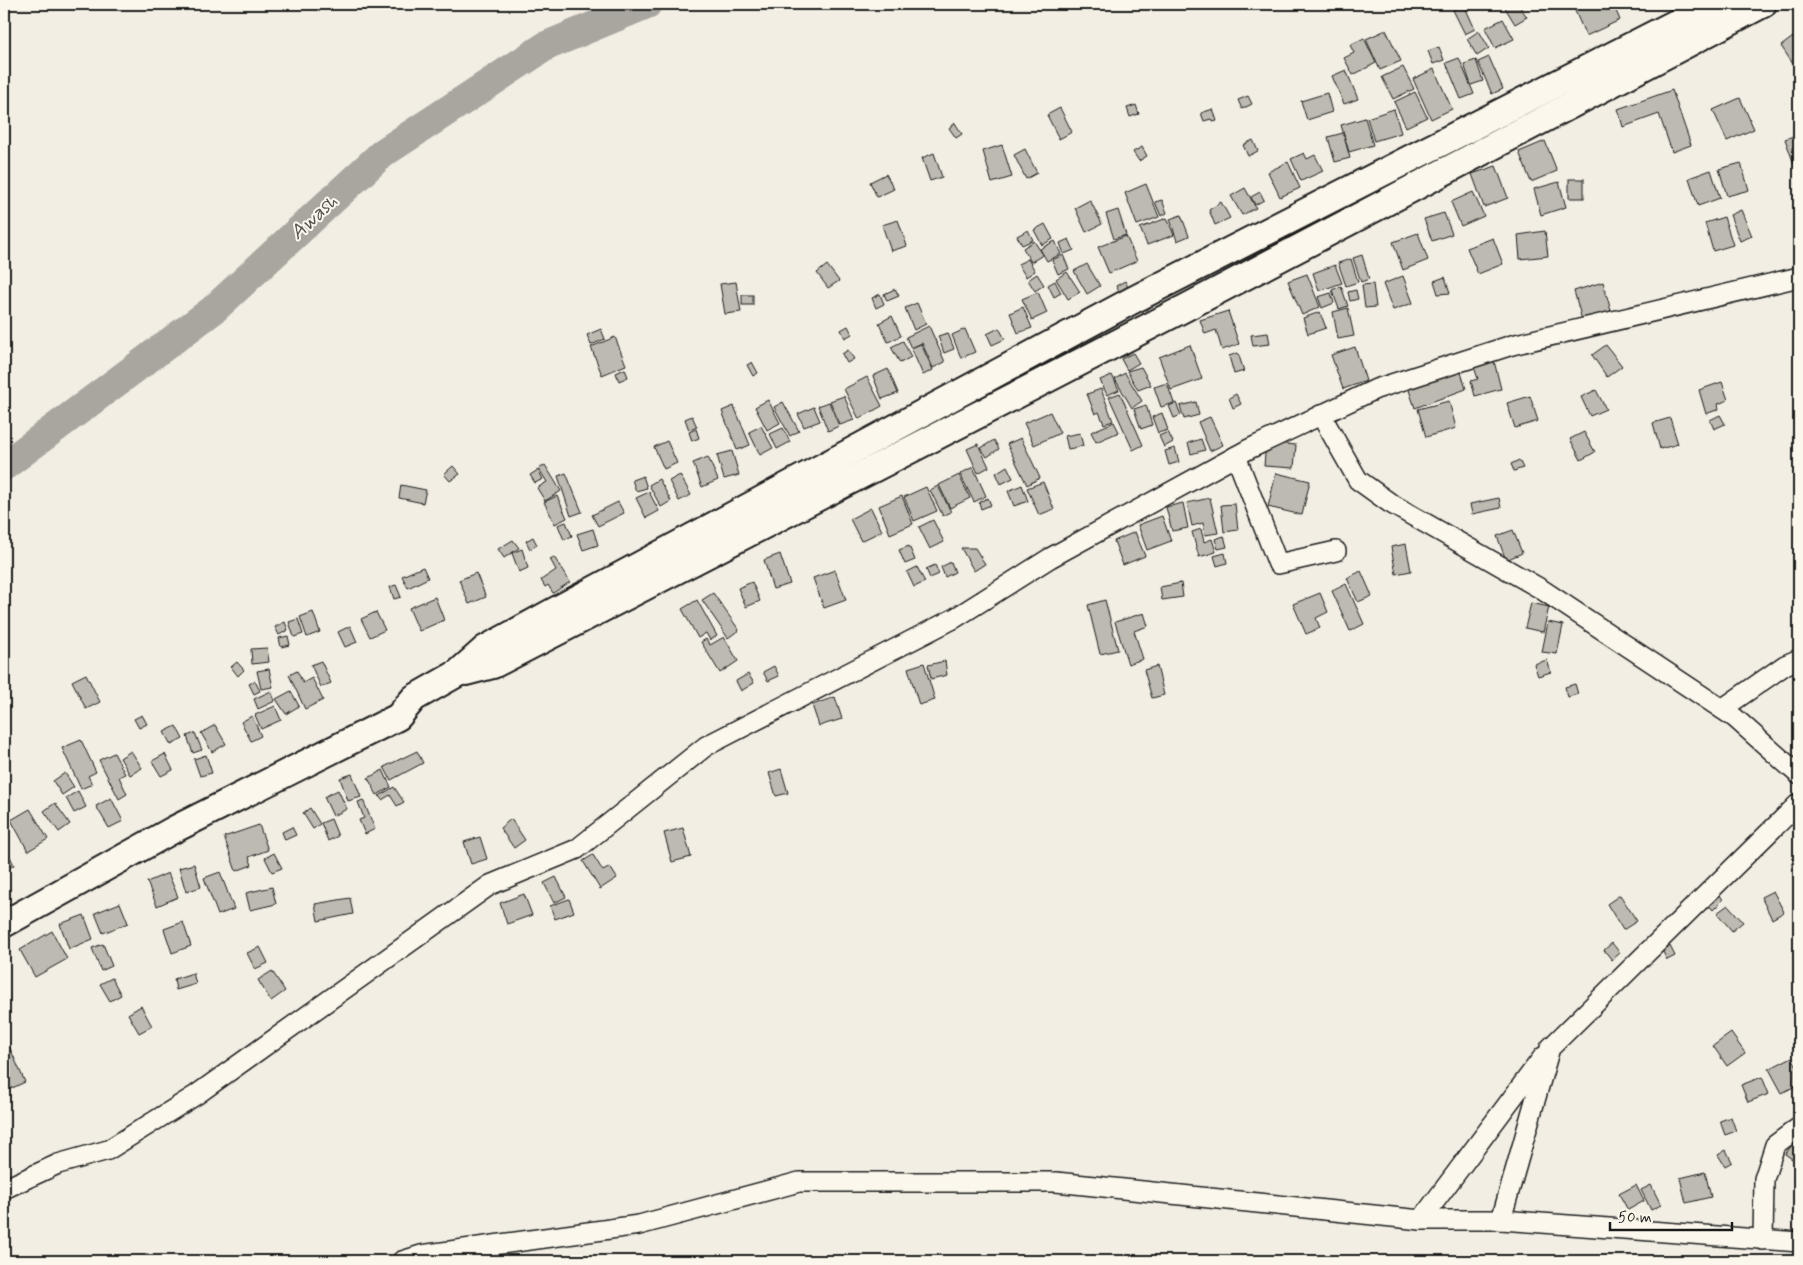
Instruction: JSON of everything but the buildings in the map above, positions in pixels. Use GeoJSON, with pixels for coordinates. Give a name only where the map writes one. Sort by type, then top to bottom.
{"type":"FeatureCollection","features":[{"type":"Feature","properties":{"kind":"main road"},"geometry":{"type":"LineString","coordinates":[[4,924],[174,830],[398,717],[414,698],[458,674],[485,649],[1124,305],[1713,4]]}},
{"type":"Feature","properties":{"kind":"main road"},"geometry":{"type":"LineString","coordinates":[[458,674],[493,665],[1183,309],[1764,4]]}},
{"type":"Feature","properties":{"kind":"street"},"geometry":{"type":"LineString","coordinates":[[4,1189],[58,1164],[108,1150],[196,1095],[490,885],[576,849],[706,746],[955,618],[1050,558],[1236,456],[1376,390],[1512,345],[1799,277]]}},
{"type":"Feature","properties":{"kind":"street"},"geometry":{"type":"LineString","coordinates":[[1321,415],[1358,480],[1390,503],[1541,590],[1722,709],[1799,775]]}},
{"type":"Feature","properties":{"kind":"street"},"geometry":{"type":"LineString","coordinates":[[1236,456],[1278,564],[1336,551]]}},
{"type":"Feature","properties":{"kind":"street"},"geometry":{"type":"LineString","coordinates":[[1722,709],[1785,665],[1799,659]]}},
{"type":"Feature","properties":{"kind":"street"},"geometry":{"type":"LineString","coordinates":[[1421,1220],[1550,1048],[1799,803]]}},
{"type":"Feature","properties":{"kind":"street"},"geometry":{"type":"LineString","coordinates":[[1501,1220],[1550,1048]]}},
{"type":"Feature","properties":{"kind":"street"},"geometry":{"type":"LineString","coordinates":[[1763,1240],[1764,1179],[1775,1145],[1799,1127]]}},
{"type":"Feature","properties":{"kind":"street"},"geometry":{"type":"LineString","coordinates":[[402,1261],[421,1255],[639,1224],[799,1182],[1056,1182],[1421,1220],[1501,1220],[1799,1242]]}},
{"type":"Feature","properties":{"kind":"waterway","name":"Awash"},"geometry":{"type":"LineString","coordinates":[[4,466],[213,310],[383,153],[546,46],[647,4]]}}]}
